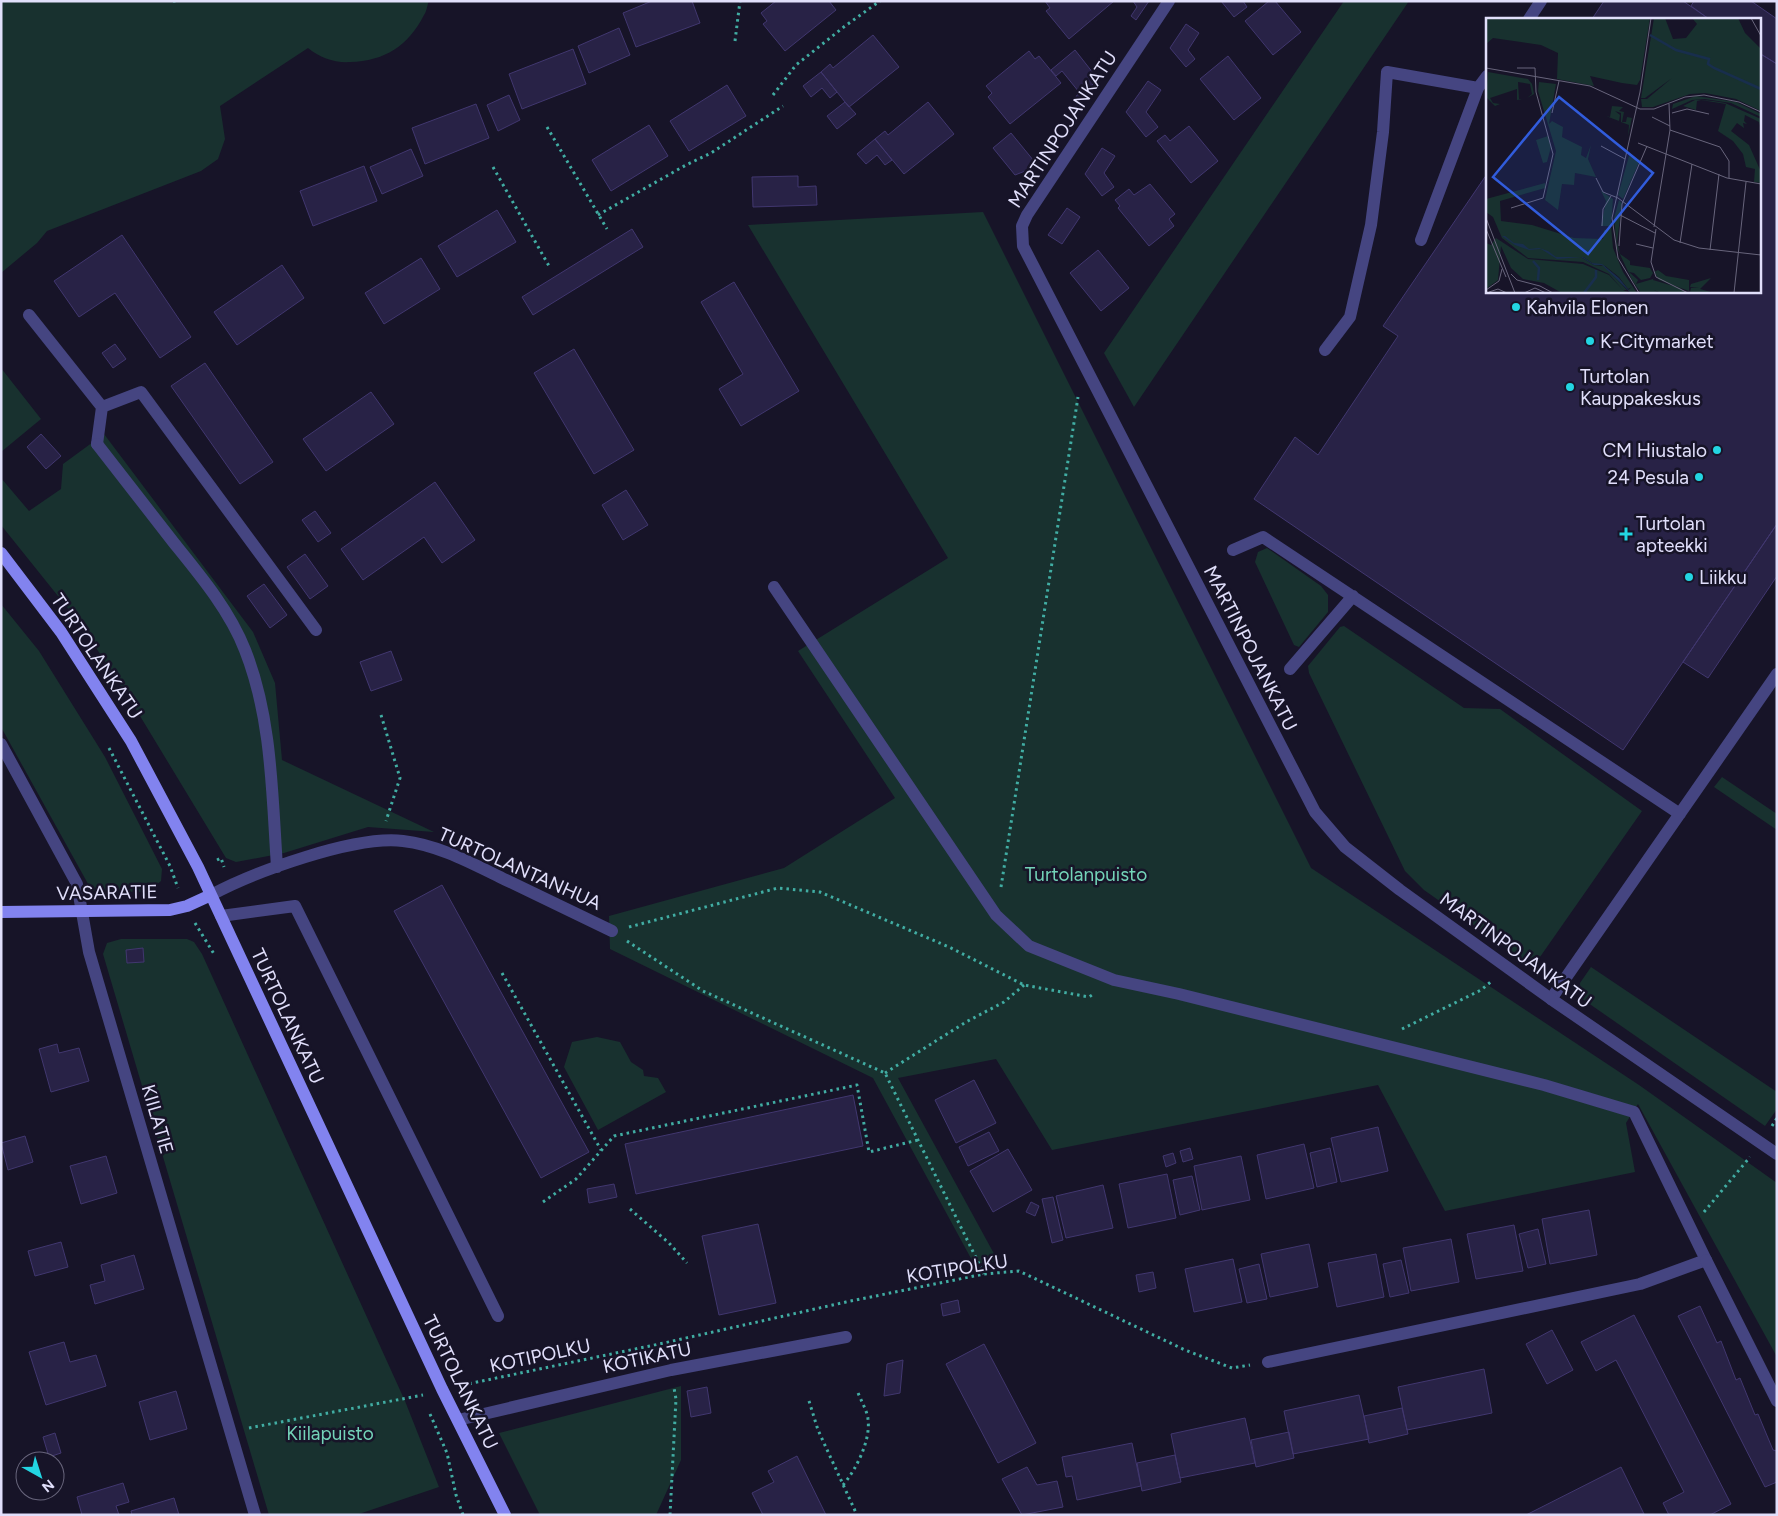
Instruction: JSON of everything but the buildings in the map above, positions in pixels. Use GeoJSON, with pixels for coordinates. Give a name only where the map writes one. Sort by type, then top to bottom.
{"type":"FeatureCollection","features":[{"type":"Feature","properties":{"kind":"main road","name":"TURTOLANKATU"},"geometry":{"type":"LineString","coordinates":[[1,554],[61,632],[131,741],[211,895],[442,1389],[505,1515]]}},
{"type":"Feature","properties":{"kind":"main road","name":"VASARATIE"},"geometry":{"type":"LineString","coordinates":[[1,912],[170,910],[186,906],[211,895]]}},
{"type":"Feature","properties":{"kind":"street","name":"MARTINPOJANKATU"},"geometry":{"type":"LineString","coordinates":[[1170,1],[1027,215],[1022,226],[1023,246],[1315,812],[1345,847],[1400,890],[1551,1000],[1777,1154]]}},
{"type":"Feature","properties":{"kind":"street"},"geometry":{"type":"LineString","coordinates":[[1530,18],[1542,1]]}},
{"type":"Feature","properties":{"kind":"street"},"geometry":{"type":"LineString","coordinates":[[1325,350],[1350,317],[1371,225],[1383,132],[1387,72],[1478,88]]}},
{"type":"Feature","properties":{"kind":"street"},"geometry":{"type":"LineString","coordinates":[[1422,240],[1478,88],[1486,77]]}},
{"type":"Feature","properties":{"kind":"street"},"geometry":{"type":"LineString","coordinates":[[29,315],[102,407],[97,444],[201,577],[245,649],[261,701],[270,763],[277,867]]}},
{"type":"Feature","properties":{"kind":"street"},"geometry":{"type":"LineString","coordinates":[[102,407],[141,392],[316,630]]}},
{"type":"Feature","properties":{"kind":"street"},"geometry":{"type":"LineString","coordinates":[[1232,550],[1263,537],[1680,814]]}},
{"type":"Feature","properties":{"kind":"street"},"geometry":{"type":"LineString","coordinates":[[774,587],[996,915],[1029,946],[1114,980],[1179,994],[1544,1085],[1634,1112],[1777,1401]]}},
{"type":"Feature","properties":{"kind":"street"},"geometry":{"type":"LineString","coordinates":[[1290,669],[1353,596]]}},
{"type":"Feature","properties":{"kind":"street"},"geometry":{"type":"LineString","coordinates":[[1551,1000],[1777,674]]}},
{"type":"Feature","properties":{"kind":"street","name":"KIILATIE"},"geometry":{"type":"LineString","coordinates":[[1,744],[72,874],[79,891],[89,952],[255,1515]]}},
{"type":"Feature","properties":{"kind":"street","name":"TURTOLANTANHUA"},"geometry":{"type":"LineString","coordinates":[[211,895],[249,876],[332,851],[379,841],[403,841],[437,849],[612,931]]}},
{"type":"Feature","properties":{"kind":"street"},"geometry":{"type":"LineString","coordinates":[[221,916],[295,906],[498,1316]]}},
{"type":"Feature","properties":{"kind":"street"},"geometry":{"type":"LineString","coordinates":[[1268,1362],[1640,1284],[1706,1260]]}},
{"type":"Feature","properties":{"kind":"street","name":"KOTIKATU"},"geometry":{"type":"LineString","coordinates":[[458,1420],[671,1370],[846,1337]]}},
{"type":"Feature","properties":{"kind":"path"},"geometry":{"type":"LineString","coordinates":[[734,41],[740,1]]}},
{"type":"Feature","properties":{"kind":"path"},"geometry":{"type":"LineString","coordinates":[[773,95],[796,65],[880,1]]}},
{"type":"Feature","properties":{"kind":"path"},"geometry":{"type":"LineString","coordinates":[[598,215],[686,165],[712,153],[782,106]]}},
{"type":"Feature","properties":{"kind":"path"},"geometry":{"type":"LineString","coordinates":[[546,127],[607,229]]}},
{"type":"Feature","properties":{"kind":"path"},"geometry":{"type":"LineString","coordinates":[[493,167],[549,266]]}},
{"type":"Feature","properties":{"kind":"path"},"geometry":{"type":"LineString","coordinates":[[996,915],[1078,395]]}},
{"type":"Feature","properties":{"kind":"path"},"geometry":{"type":"LineString","coordinates":[[379,841],[400,778],[380,715]]}},
{"type":"Feature","properties":{"kind":"path"},"geometry":{"type":"LineString","coordinates":[[108,745],[170,866],[186,906],[218,962]]}},
{"type":"Feature","properties":{"kind":"path"},"geometry":{"type":"LineString","coordinates":[[612,931],[778,888],[820,892],[949,947],[1024,986],[1089,997],[1114,980]]}},
{"type":"Feature","properties":{"kind":"path"},"geometry":{"type":"LineString","coordinates":[[612,931],[702,991],[885,1073],[984,1274]]}},
{"type":"Feature","properties":{"kind":"path"},"geometry":{"type":"LineString","coordinates":[[502,973],[601,1150]]}},
{"type":"Feature","properties":{"kind":"path"},"geometry":{"type":"LineString","coordinates":[[1372,1043],[1481,990],[1495,979]]}},
{"type":"Feature","properties":{"kind":"path"},"geometry":{"type":"LineString","coordinates":[[885,1073],[966,1022],[1004,1002],[1024,986]]}},
{"type":"Feature","properties":{"kind":"path"},"geometry":{"type":"LineString","coordinates":[[543,1202],[576,1179],[614,1136],[858,1085],[869,1152],[918,1140]]}},
{"type":"Feature","properties":{"kind":"path"},"geometry":{"type":"LineString","coordinates":[[1770,1128],[1777,1118]]}},
{"type":"Feature","properties":{"kind":"path"},"geometry":{"type":"LineString","coordinates":[[1691,1228],[1750,1157]]}},
{"type":"Feature","properties":{"kind":"path"},"geometry":{"type":"LineString","coordinates":[[630,1209],[669,1243],[687,1263]]}},
{"type":"Feature","properties":{"kind":"path","name":"KOTIPOLKU"},"geometry":{"type":"LineString","coordinates":[[230,1432],[422,1395],[442,1389],[984,1274],[1019,1271],[1184,1350],[1232,1368],[1268,1362]]}},
{"type":"Feature","properties":{"kind":"path"},"geometry":{"type":"LineString","coordinates":[[664,1343],[676,1399],[670,1515]]}},
{"type":"Feature","properties":{"kind":"path"},"geometry":{"type":"LineString","coordinates":[[417,1386],[425,1404]]}},
{"type":"Feature","properties":{"kind":"path"},"geometry":{"type":"LineString","coordinates":[[843,1485],[852,1474],[864,1449],[868,1420],[857,1390]]}},
{"type":"Feature","properties":{"kind":"path"},"geometry":{"type":"LineString","coordinates":[[809,1401],[818,1430],[857,1515]]}},
{"type":"Feature","properties":{"kind":"path"},"geometry":{"type":"LineString","coordinates":[[429,1412],[447,1453],[456,1495],[463,1515]]}},
{"type":"Feature","properties":{"kind":"green space"},"geometry":{"type":"Polygon","coordinates":[[[1,1],[429,1],[425,13],[411,35],[394,50],[385,55],[363,61],[339,62],[323,57],[308,48],[220,106],[225,139],[218,159],[201,171],[47,231],[37,243],[1,273],[1,1]]]}},
{"type":"Feature","properties":{"kind":"green space"},"geometry":{"type":"Polygon","coordinates":[[[1344,1],[1409,1],[1134,407],[1104,353],[1344,1]]]}},
{"type":"Feature","properties":{"kind":"green space","name":"Turtolanpuisto"},"geometry":{"type":"Polygon","coordinates":[[[983,212],[1311,868],[1639,1085],[1777,1183],[1777,1357],[1638,1104],[1626,1123],[1635,1172],[1445,1211],[1378,1085],[1052,1150],[996,1059],[898,1078],[998,1261],[974,1264],[873,1078],[610,949],[609,916],[784,868],[895,798],[798,651],[948,558],[748,225],[983,212]]]}},
{"type":"Feature","properties":{"kind":"green space"},"geometry":{"type":"Polygon","coordinates":[[[1,368],[41,419],[1,452],[1,368]]]}},
{"type":"Feature","properties":{"kind":"green space"},"geometry":{"type":"Polygon","coordinates":[[[104,434],[253,632],[275,683],[282,760],[434,832],[368,827],[284,853],[236,862],[226,858],[137,711],[82,626],[1,525],[1,478],[29,511],[61,489],[63,464],[104,434]]]}},
{"type":"Feature","properties":{"kind":"green space"},"geometry":{"type":"Polygon","coordinates":[[[1267,548],[1321,586],[1328,595],[1328,612],[1299,647],[1294,645],[1255,562],[1258,552],[1267,548]]]}},
{"type":"Feature","properties":{"kind":"green space"},"geometry":{"type":"Polygon","coordinates":[[[1,604],[39,651],[105,757],[162,869],[161,881],[150,890],[144,892],[92,891],[1,727],[1,604]]]}},
{"type":"Feature","properties":{"kind":"green space"},"geometry":{"type":"Polygon","coordinates":[[[1344,626],[1464,708],[1500,709],[1642,811],[1533,967],[1424,890],[1405,871],[1309,673],[1308,666],[1340,627],[1344,626]]]}},
{"type":"Feature","properties":{"kind":"green space"},"geometry":{"type":"Polygon","coordinates":[[[1722,777],[1777,814],[1777,830],[1714,787],[1722,777]]]}},
{"type":"Feature","properties":{"kind":"green space","name":"Kiilapuisto"},"geometry":{"type":"Polygon","coordinates":[[[121,939],[187,939],[194,942],[202,954],[405,1401],[439,1487],[356,1515],[269,1515],[103,954],[107,943],[121,939]]]}},
{"type":"Feature","properties":{"kind":"green space"},"geometry":{"type":"Polygon","coordinates":[[[1591,967],[1777,1092],[1777,1109],[1765,1126],[1581,998],[1580,983],[1591,967]]]}},
{"type":"Feature","properties":{"kind":"green space"},"geometry":{"type":"Polygon","coordinates":[[[597,1037],[620,1042],[631,1062],[643,1070],[644,1076],[658,1078],[666,1092],[598,1130],[564,1067],[572,1042],[597,1037]]]}},
{"type":"Feature","properties":{"kind":"green space"},"geometry":{"type":"Polygon","coordinates":[[[681,1386],[681,1460],[656,1515],[540,1515],[499,1433],[681,1386]]]}},
{"type":"Feature","properties":{"kind":"place","name":"Kahvila Elonen"},"geometry":{"type":"Point","coordinates":[1516,307]}},
{"type":"Feature","properties":{"kind":"place","name":"K-Citymarket"},"geometry":{"type":"Point","coordinates":[1590,341]}},
{"type":"Feature","properties":{"kind":"place","name":"Turtolan Kauppakeskus"},"geometry":{"type":"Point","coordinates":[1570,387]}},
{"type":"Feature","properties":{"kind":"place","name":"CM Hiustalo"},"geometry":{"type":"Point","coordinates":[1717,450]}},
{"type":"Feature","properties":{"kind":"place","name":"24 Pesula"},"geometry":{"type":"Point","coordinates":[1699,477]}},
{"type":"Feature","properties":{"kind":"place","name":"Turtolan apteekki"},"geometry":{"type":"Point","coordinates":[1626,534]}},
{"type":"Feature","properties":{"kind":"place","name":"Liikku"},"geometry":{"type":"Point","coordinates":[1689,577]}}]}
